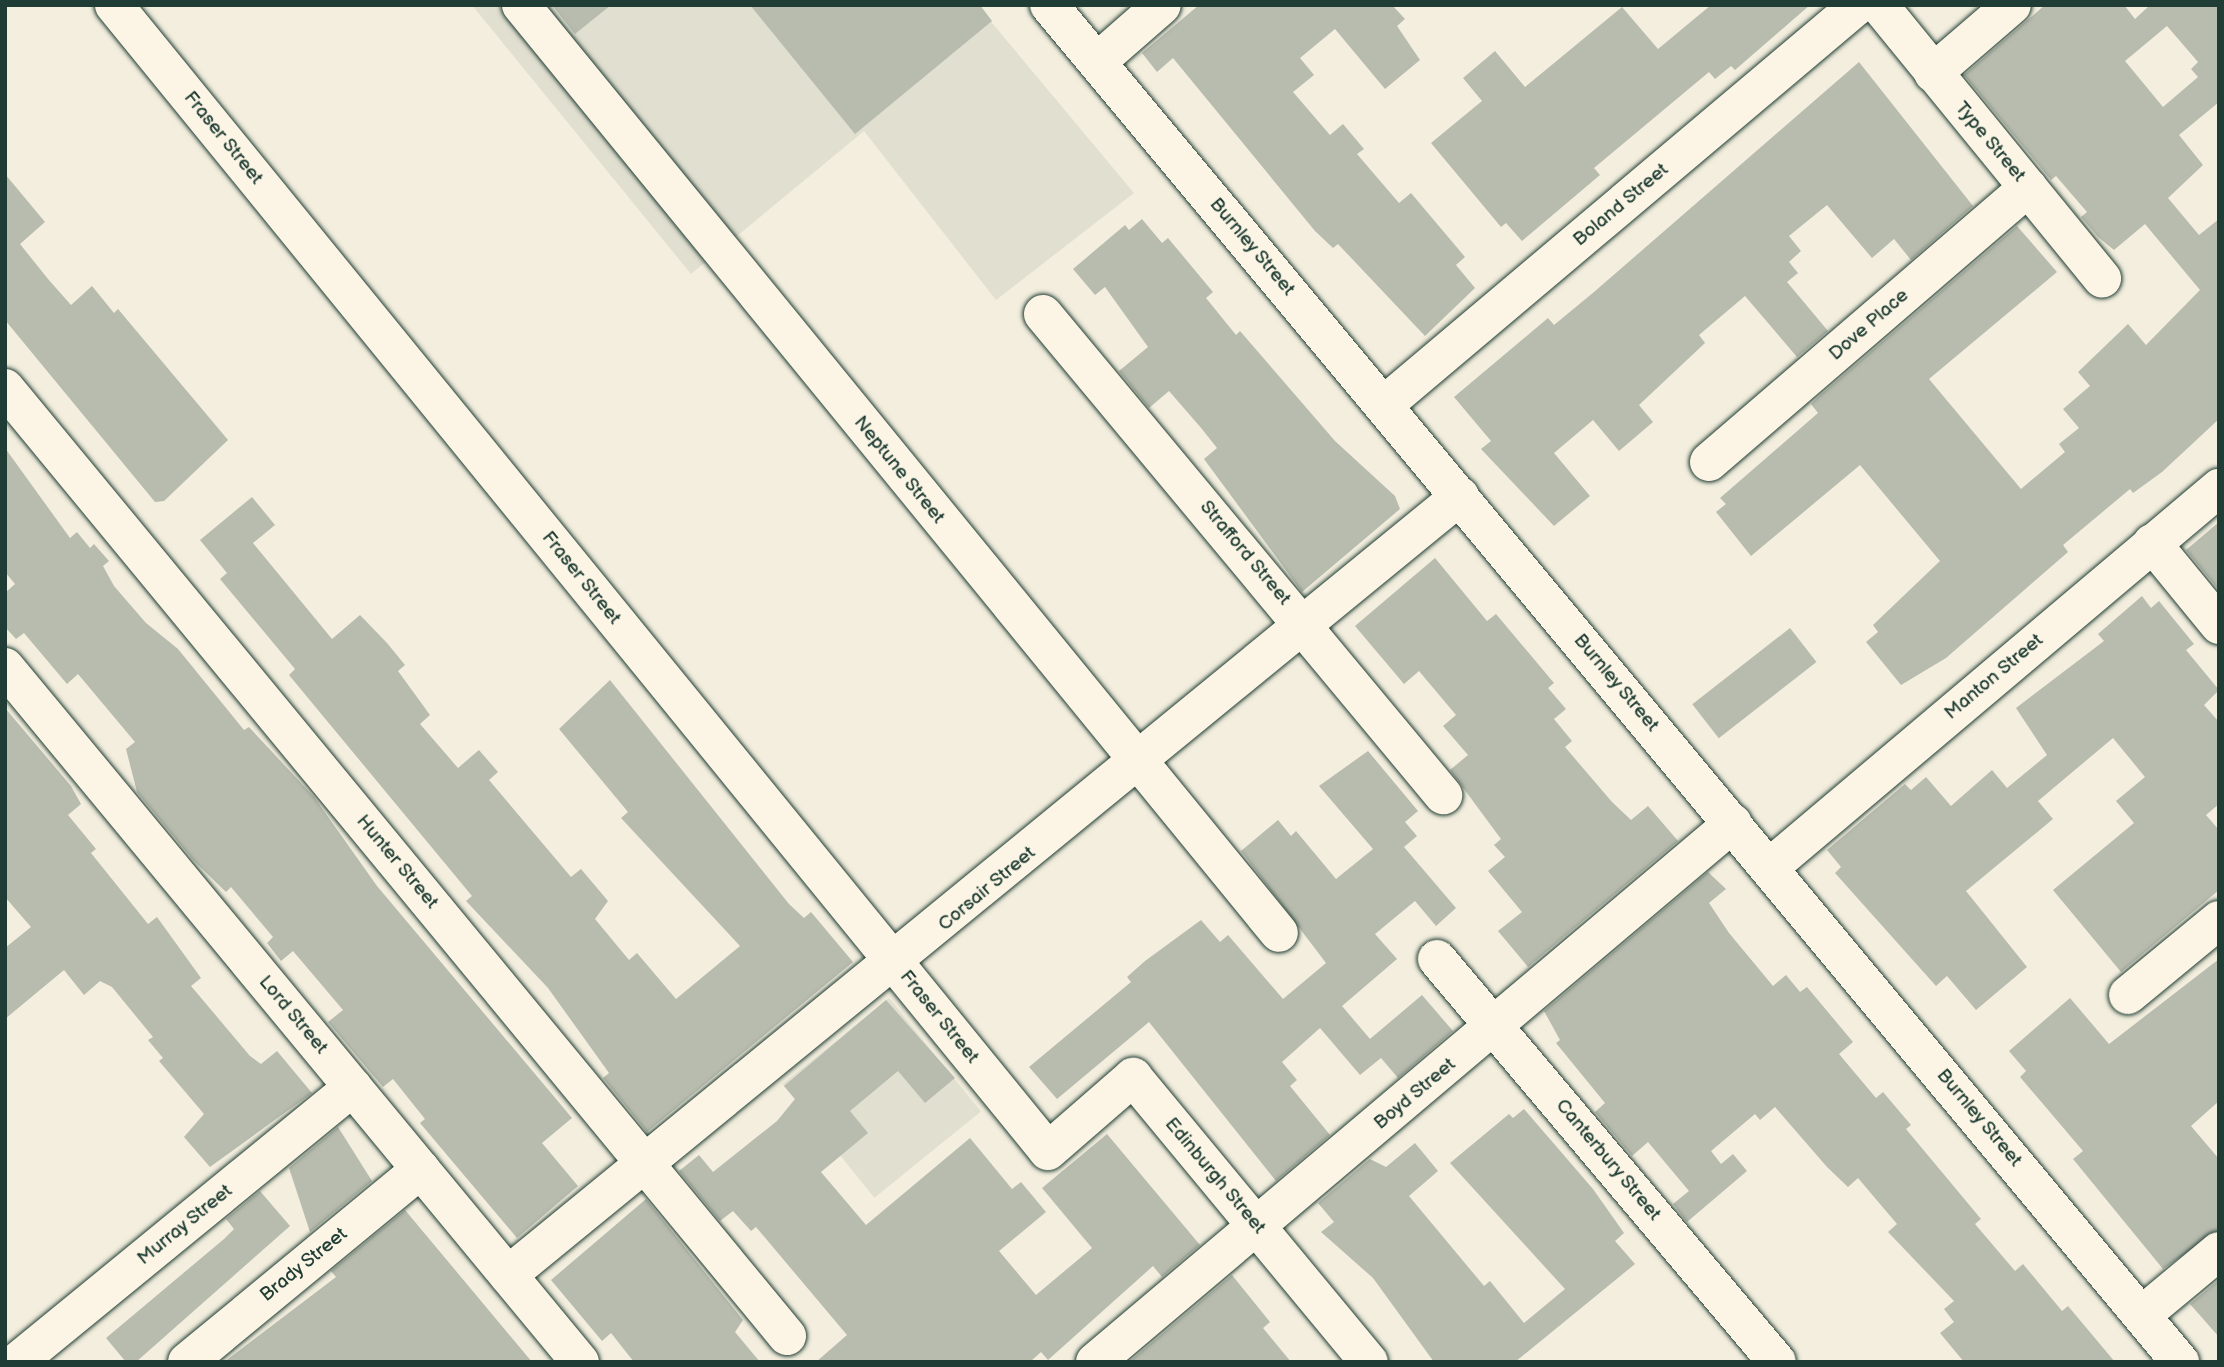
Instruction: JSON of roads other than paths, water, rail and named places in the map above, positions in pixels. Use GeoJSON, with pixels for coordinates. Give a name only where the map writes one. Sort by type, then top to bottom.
{"type":"FeatureCollection","features":[{"type":"Feature","properties":{"kind":"street","name":"Fraser Street"},"geometry":{"type":"LineString","coordinates":[[114,5],[1048,1151]]}},
{"type":"Feature","properties":{"kind":"street","name":"Neptune Street"},"geometry":{"type":"LineString","coordinates":[[521,5],[1279,933]]}},
{"type":"Feature","properties":{"kind":"street","name":"Burnley Street"},"geometry":{"type":"LineString","coordinates":[[1049,5],[2142,1315],[2170,1358]]}},
{"type":"Feature","properties":{"kind":"street"},"geometry":{"type":"LineString","coordinates":[[1097,62],[1162,5]]}},
{"type":"Feature","properties":{"kind":"street","name":"Boland Street"},"geometry":{"type":"LineString","coordinates":[[1384,405],[1858,5]]}},
{"type":"Feature","properties":{"kind":"street","name":"Type Street"},"geometry":{"type":"LineString","coordinates":[[1879,5],[2102,278]]}},
{"type":"Feature","properties":{"kind":"street"},"geometry":{"type":"LineString","coordinates":[[1933,73],[2012,5]]}},
{"type":"Feature","properties":{"kind":"street","name":"Dove Place"},"geometry":{"type":"LineString","coordinates":[[1709,462],[2028,188]]}},
{"type":"Feature","properties":{"kind":"street","name":"Strafford Street"},"geometry":{"type":"LineString","coordinates":[[1043,314],[1305,625],[1443,795]]}},
{"type":"Feature","properties":{"kind":"street","name":"Hunter Street"},"geometry":{"type":"LineString","coordinates":[[5,388],[787,1336]]}},
{"type":"Feature","properties":{"kind":"street","name":"Manton Street"},"geometry":{"type":"LineString","coordinates":[[1770,867],[2219,488]]}},
{"type":"Feature","properties":{"kind":"street","name":"Corsair Street"},"geometry":{"type":"LineString","coordinates":[[508,1275],[648,1165],[895,963],[1460,496]]}},
{"type":"Feature","properties":{"kind":"street"},"geometry":{"type":"LineString","coordinates":[[2151,543],[2219,625]]}},
{"type":"Feature","properties":{"kind":"street","name":"Lord Street"},"geometry":{"type":"LineString","coordinates":[[5,667],[580,1362]]}},
{"type":"Feature","properties":{"kind":"street","name":"Boyd Street"},"geometry":{"type":"LineString","coordinates":[[1095,1362],[1496,1026],[1733,823]]}},
{"type":"Feature","properties":{"kind":"street"},"geometry":{"type":"LineString","coordinates":[[2128,995],[2219,919]]}},
{"type":"Feature","properties":{"kind":"street","name":"Canterbury Street"},"geometry":{"type":"LineString","coordinates":[[1437,959],[1777,1362]]}},
{"type":"Feature","properties":{"kind":"street","name":"Edinburgh Street"},"geometry":{"type":"LineString","coordinates":[[1048,1151],[1133,1077],[1369,1362]]}},
{"type":"Feature","properties":{"kind":"street","name":"Murray Street"},"geometry":{"type":"LineString","coordinates":[[17,1362],[353,1087]]}},
{"type":"Feature","properties":{"kind":"street","name":"Brady Street"},"geometry":{"type":"LineString","coordinates":[[187,1362],[421,1169]]}},
{"type":"Feature","properties":{"kind":"street"},"geometry":{"type":"LineString","coordinates":[[2142,1315],[2219,1251]]}}]}
